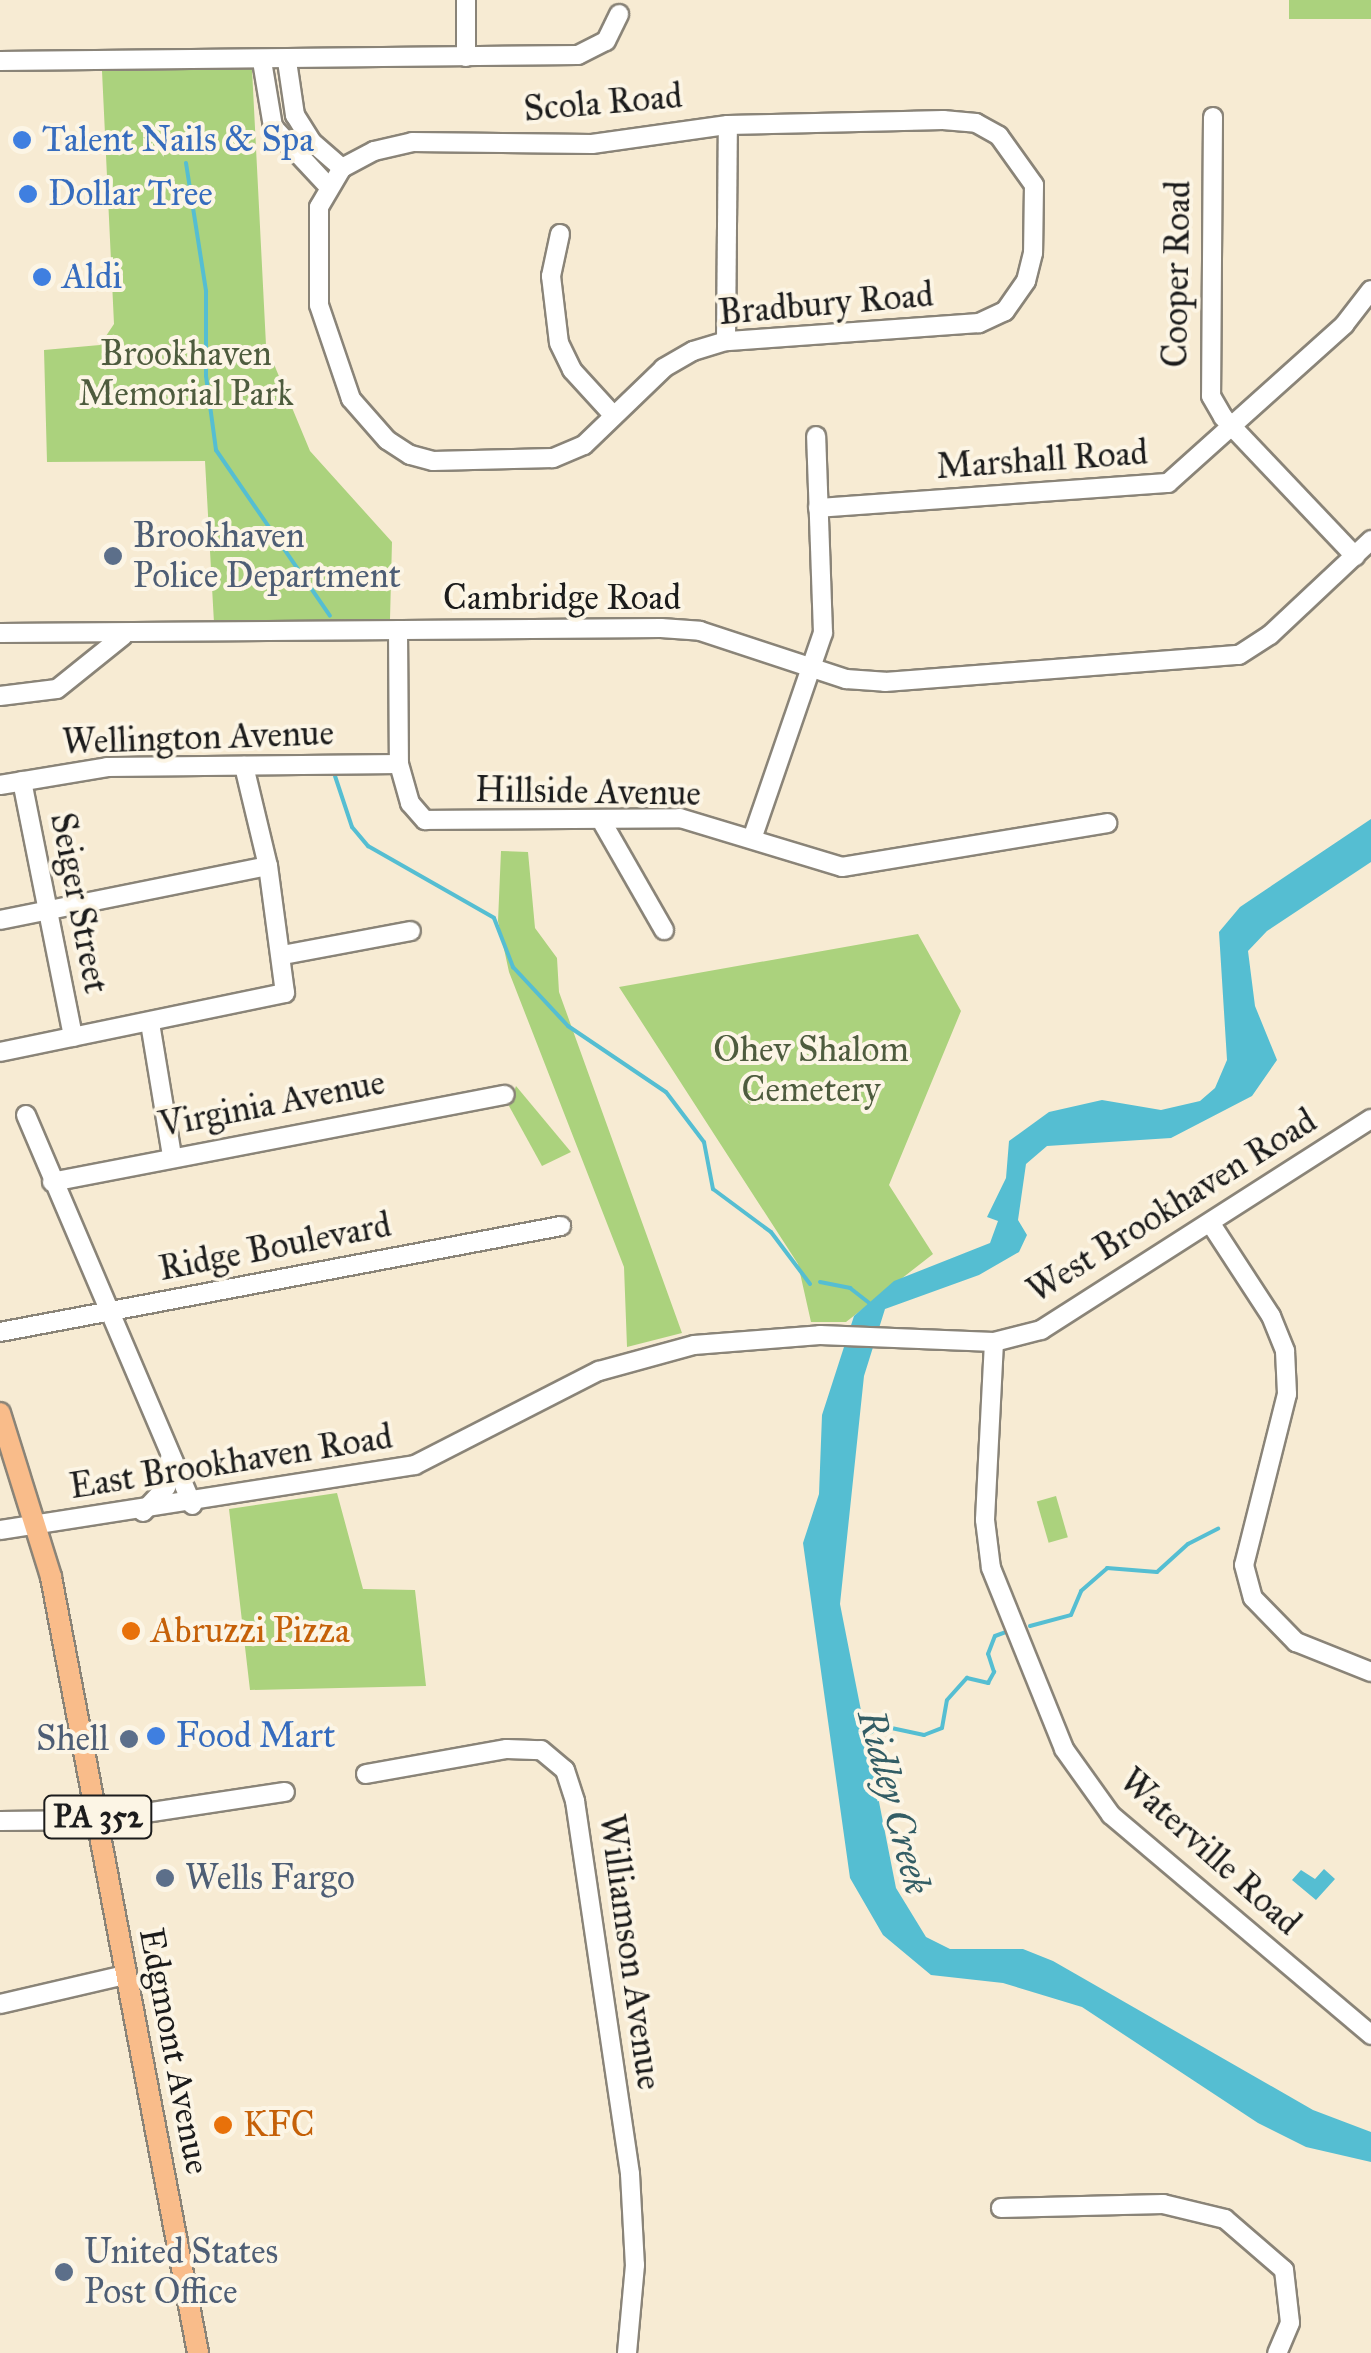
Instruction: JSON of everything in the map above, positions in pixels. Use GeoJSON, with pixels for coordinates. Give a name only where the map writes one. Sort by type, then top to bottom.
{"type":"FeatureCollection","features":[{"type":"Feature","properties":{"kind":"main road","name":"Edgmont Avenue"},"geometry":{"type":"LineString","coordinates":[[0,1413],[38,1524],[99,1820],[198,2353]]}},
{"type":"Feature","properties":{"kind":"street"},"geometry":{"type":"LineString","coordinates":[[466,0],[466,57]]}},
{"type":"Feature","properties":{"kind":"street"},"geometry":{"type":"LineString","coordinates":[[0,61],[262,61],[585,53],[606,42],[619,14]]}},
{"type":"Feature","properties":{"kind":"street"},"geometry":{"type":"LineString","coordinates":[[262,61],[272,127],[327,185],[342,168],[312,142],[295,115],[286,60]]}},
{"type":"Feature","properties":{"kind":"street","name":"Cooper Road"},"geometry":{"type":"LineString","coordinates":[[1213,117],[1206,371],[1216,406],[1354,556]]}},
{"type":"Feature","properties":{"kind":"street","name":"Scola Road"},"geometry":{"type":"LineString","coordinates":[[342,168],[412,142],[592,144],[728,125],[942,120],[976,123],[999,136],[1034,186],[1033,252],[1026,281],[1005,311]]}},
{"type":"Feature","properties":{"kind":"street"},"geometry":{"type":"LineString","coordinates":[[726,340],[728,125]]}},
{"type":"Feature","properties":{"kind":"street","name":"Bradbury Road"},"geometry":{"type":"LineString","coordinates":[[327,185],[317,239],[324,329],[351,398],[386,440],[433,461],[543,459],[584,445],[664,368],[726,340],[979,323],[1005,311]]}},
{"type":"Feature","properties":{"kind":"street"},"geometry":{"type":"LineString","coordinates":[[560,234],[551,276],[558,343],[572,370],[614,416]]}},
{"type":"Feature","properties":{"kind":"street","name":"Marshall Road"},"geometry":{"type":"LineString","coordinates":[[818,508],[1156,487],[1180,478],[1344,325],[1371,290]]}},
{"type":"Feature","properties":{"kind":"street"},"geometry":{"type":"LineString","coordinates":[[753,836],[823,633],[816,436]]}},
{"type":"Feature","properties":{"kind":"street","name":"Cambridge Road"},"geometry":{"type":"LineString","coordinates":[[0,634],[700,632],[809,667],[874,682],[1225,658],[1261,643],[1371,540]]}},
{"type":"Feature","properties":{"kind":"street"},"geometry":{"type":"LineString","coordinates":[[398,630],[399,764]]}},
{"type":"Feature","properties":{"kind":"street"},"geometry":{"type":"LineString","coordinates":[[0,696],[57,689],[123,636]]}},
{"type":"Feature","properties":{"kind":"street","name":"Wellington Avenue"},"geometry":{"type":"LineString","coordinates":[[0,785],[85,768],[399,764]]}},
{"type":"Feature","properties":{"kind":"street","name":"Hillside Avenue"},"geometry":{"type":"LineString","coordinates":[[399,764],[420,817],[445,823],[680,818],[855,866],[1107,823]]}},
{"type":"Feature","properties":{"kind":"street"},"geometry":{"type":"LineString","coordinates":[[0,1052],[286,993],[284,954],[268,866],[244,766]]}},
{"type":"Feature","properties":{"kind":"street","name":"Seiger Street"},"geometry":{"type":"LineString","coordinates":[[22,781],[74,1036]]}},
{"type":"Feature","properties":{"kind":"street"},"geometry":{"type":"LineString","coordinates":[[602,820],[664,930]]}},
{"type":"Feature","properties":{"kind":"street"},"geometry":{"type":"LineString","coordinates":[[0,920],[268,866]]}},
{"type":"Feature","properties":{"kind":"street"},"geometry":{"type":"LineString","coordinates":[[284,954],[410,931]]}},
{"type":"Feature","properties":{"kind":"street"},"geometry":{"type":"LineString","coordinates":[[150,1023],[172,1156]]}},
{"type":"Feature","properties":{"kind":"street","name":"Virginia Avenue"},"geometry":{"type":"LineString","coordinates":[[52,1182],[505,1095]]}},
{"type":"Feature","properties":{"kind":"street"},"geometry":{"type":"LineString","coordinates":[[26,1115],[192,1505]]}},
{"type":"Feature","properties":{"kind":"street","name":"West Brookhaven Road"},"geometry":{"type":"LineString","coordinates":[[885,1339],[994,1342],[1041,1330],[1371,1118]]}},
{"type":"Feature","properties":{"kind":"street"},"geometry":{"type":"LineString","coordinates":[[1211,1224],[1272,1316],[1285,1350],[1287,1394],[1244,1565],[1254,1598],[1296,1642],[1371,1672]]}},
{"type":"Feature","properties":{"kind":"street","name":"Ridge Boulevard"},"geometry":{"type":"LineString","coordinates":[[0,1332],[561,1226]]}},
{"type":"Feature","properties":{"kind":"street","name":"East Brookhaven Road"},"geometry":{"type":"LineString","coordinates":[[38,1524],[192,1505],[415,1465],[630,1358],[758,1337],[885,1339]]}},
{"type":"Feature","properties":{"kind":"street","name":"Waterville Road"},"geometry":{"type":"LineString","coordinates":[[994,1342],[987,1543],[1007,1616],[1064,1749],[1111,1815],[1371,2035]]}},
{"type":"Feature","properties":{"kind":"street"},"geometry":{"type":"LineString","coordinates":[[143,1512],[166,1487],[170,1458]]}},
{"type":"Feature","properties":{"kind":"street"},"geometry":{"type":"LineString","coordinates":[[0,1530],[38,1524]]}},
{"type":"Feature","properties":{"kind":"street","name":"Williamson Avenue"},"geometry":{"type":"LineString","coordinates":[[366,1774],[506,1749],[541,1750],[564,1770],[575,1801],[630,2174],[635,2266],[627,2353]]}},
{"type":"Feature","properties":{"kind":"street"},"geometry":{"type":"LineString","coordinates":[[0,1821],[99,1820],[285,1792]]}},
{"type":"Feature","properties":{"kind":"street"},"geometry":{"type":"LineString","coordinates":[[0,2004],[125,1975]]}},
{"type":"Feature","properties":{"kind":"street"},"geometry":{"type":"LineString","coordinates":[[1001,2208],[1163,2204],[1226,2219],[1284,2270],[1290,2324],[1277,2353]]}},
{"type":"Feature","properties":{"kind":"green space"},"geometry":{"type":"Polygon","coordinates":[[[1289,0],[1371,0],[1371,19],[1289,19],[1289,0]]]}},
{"type":"Feature","properties":{"kind":"green space","name":"Brookhaven Memorial Park"},"geometry":{"type":"Polygon","coordinates":[[[252,69],[266,345],[310,451],[392,542],[390,619],[214,623],[205,461],[47,462],[44,350],[100,345],[114,324],[102,71],[252,69]]]}},
{"type":"Feature","properties":{"kind":"green space"},"geometry":{"type":"Polygon","coordinates":[[[501,851],[528,852],[535,928],[557,958],[559,992],[682,1333],[627,1347],[624,1267],[509,972],[498,921],[501,851]]]}},
{"type":"Feature","properties":{"kind":"green space","name":"Ohev Shalom Cemetery"},"geometry":{"type":"Polygon","coordinates":[[[918,934],[961,1011],[889,1185],[933,1254],[846,1322],[811,1322],[798,1264],[619,987],[918,934]]]}},
{"type":"Feature","properties":{"kind":"green space"},"geometry":{"type":"Polygon","coordinates":[[[516,1086],[571,1152],[542,1166],[509,1106],[516,1086]]]}},
{"type":"Feature","properties":{"kind":"green space"},"geometry":{"type":"Polygon","coordinates":[[[337,1493],[363,1589],[415,1590],[426,1686],[250,1690],[229,1509],[337,1493]]]}},
{"type":"Feature","properties":{"kind":"green space"},"geometry":{"type":"Polygon","coordinates":[[[1056,1496],[1068,1537],[1049,1543],[1037,1502],[1056,1496]]]}},
{"type":"Feature","properties":{"kind":"water"},"geometry":{"type":"Polygon","coordinates":[[[1371,819],[1371,862],[1267,931],[1248,951],[1255,1006],[1277,1060],[1252,1096],[1171,1138],[1047,1146],[1026,1164],[1018,1220],[1027,1235],[1019,1252],[979,1275],[885,1309],[864,1376],[840,1604],[896,1888],[926,1937],[950,1949],[1023,1949],[1053,1961],[1313,2110],[1371,2132],[1371,2162],[1306,2147],[1258,2123],[1082,2007],[1003,1983],[931,1975],[883,1935],[850,1878],[803,1543],[819,1494],[822,1415],[854,1316],[894,1281],[990,1243],[998,1221],[987,1217],[1006,1178],[1009,1141],[1049,1112],[1102,1100],[1161,1110],[1200,1101],[1215,1088],[1227,1060],[1219,932],[1240,907],[1371,819]]]}},
{"type":"Feature","properties":{"kind":"water"},"geometry":{"type":"Polygon","coordinates":[[[1324,1869],[1335,1879],[1316,1900],[1292,1880],[1301,1870],[1315,1879],[1324,1869]]]}},
{"type":"Feature","properties":{"kind":"waterway"},"geometry":{"type":"LineString","coordinates":[[186,163],[206,291],[206,376],[216,450],[330,616]]}},
{"type":"Feature","properties":{"kind":"waterway"},"geometry":{"type":"LineString","coordinates":[[335,776],[352,827],[368,846],[494,918],[513,967],[568,1026],[666,1092],[704,1142],[713,1189],[771,1232],[810,1284]]}},
{"type":"Feature","properties":{"kind":"waterway"},"geometry":{"type":"LineString","coordinates":[[820,1282],[850,1288],[869,1303]]}},
{"type":"Feature","properties":{"kind":"waterway"},"geometry":{"type":"LineString","coordinates":[[1030,1626],[1071,1615],[1081,1591],[1107,1568],[1157,1572],[1188,1544],[1218,1529]]}},
{"type":"Feature","properties":{"kind":"waterway","name":"Ridley Creek"},"geometry":{"type":"LineString","coordinates":[[864,1736],[882,1726],[924,1735],[942,1728],[947,1700],[967,1678],[988,1683],[994,1672],[988,1654],[995,1636],[1006,1632]]}},
{"type":"Feature","properties":{"kind":"place","name":"Talent Nails & Spa"},"geometry":{"type":"Point","coordinates":[22,140]}},
{"type":"Feature","properties":{"kind":"place","name":"Dollar Tree"},"geometry":{"type":"Point","coordinates":[28,194]}},
{"type":"Feature","properties":{"kind":"place","name":"Aldi"},"geometry":{"type":"Point","coordinates":[42,277]}},
{"type":"Feature","properties":{"kind":"place","name":"Brookhaven Police Department"},"geometry":{"type":"Point","coordinates":[113,556]}},
{"type":"Feature","properties":{"kind":"place","name":"Abruzzi Pizza"},"geometry":{"type":"Point","coordinates":[131,1631]}},
{"type":"Feature","properties":{"kind":"place","name":"Food Mart"},"geometry":{"type":"Point","coordinates":[156,1736]}},
{"type":"Feature","properties":{"kind":"place","name":"Shell"},"geometry":{"type":"Point","coordinates":[129,1739]}},
{"type":"Feature","properties":{"kind":"place","name":"Wells Fargo"},"geometry":{"type":"Point","coordinates":[165,1878]}},
{"type":"Feature","properties":{"kind":"place","name":"KFC"},"geometry":{"type":"Point","coordinates":[223,2125]}},
{"type":"Feature","properties":{"kind":"place","name":"United States Post Office"},"geometry":{"type":"Point","coordinates":[64,2272]}}]}
